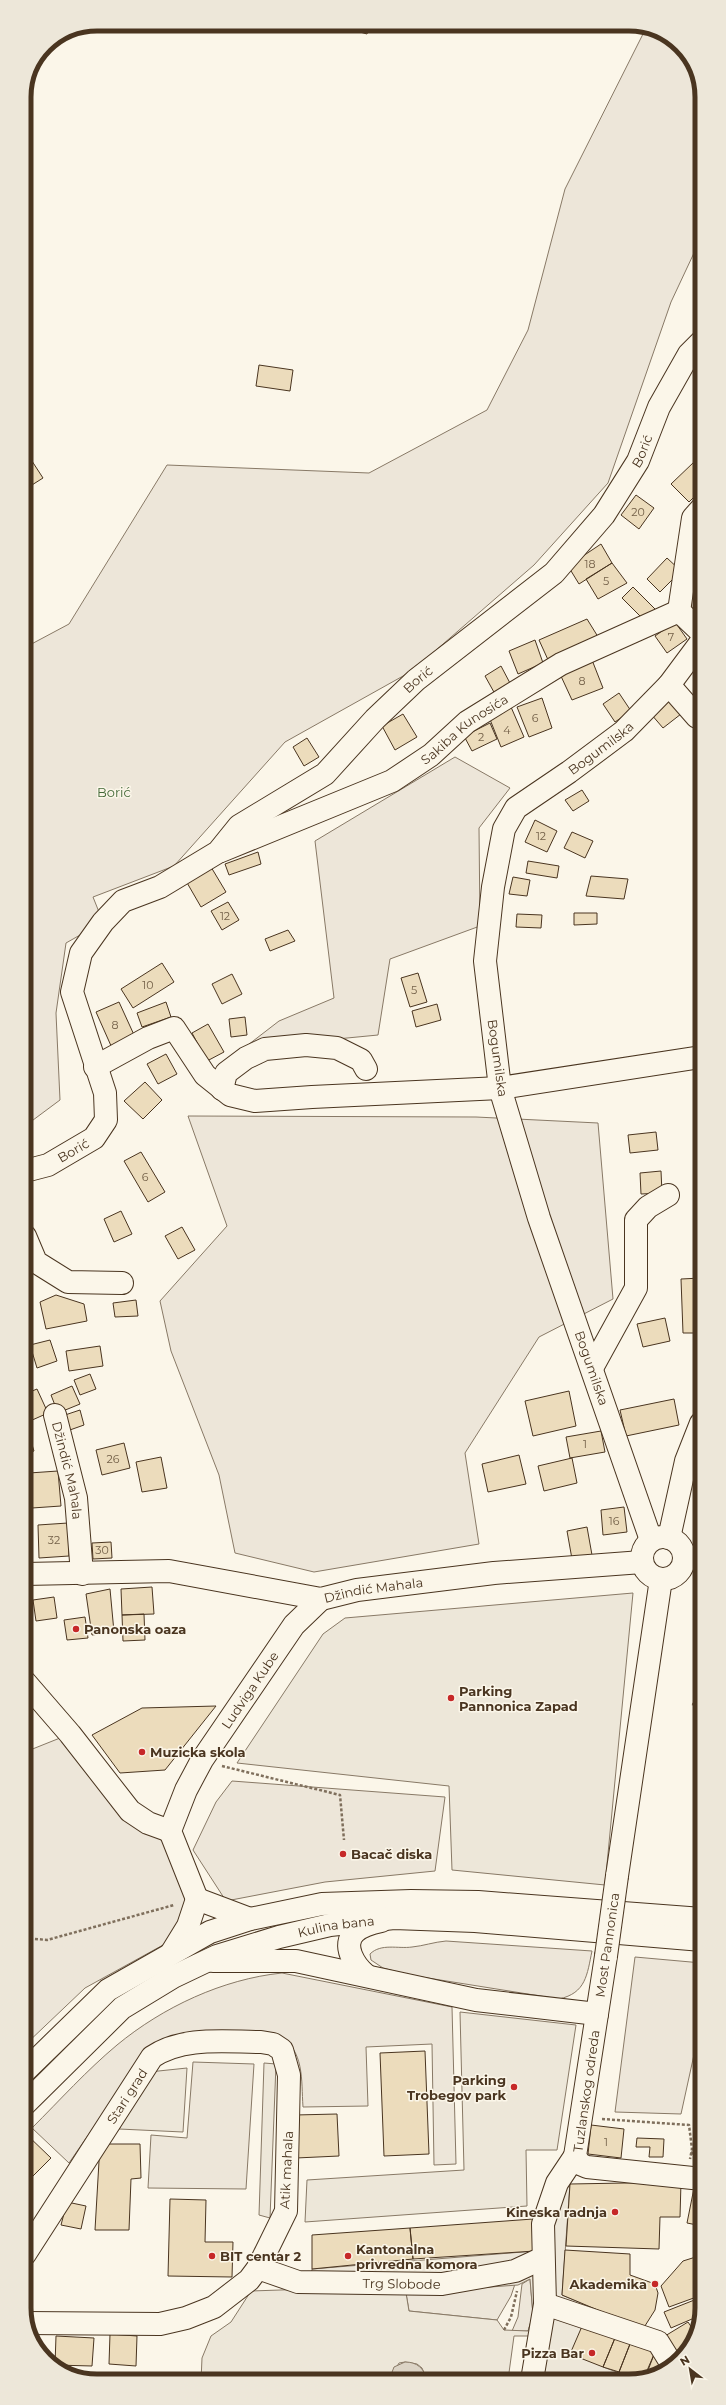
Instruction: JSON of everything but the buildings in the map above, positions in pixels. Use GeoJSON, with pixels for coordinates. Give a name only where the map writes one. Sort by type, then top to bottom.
{"type":"FeatureCollection","features":[{"type":"Feature","properties":{"kind":"street","name":"Borić"},"geometry":{"type":"LineString","coordinates":[[31,1169],[48,1165],[94,1138],[106,1120],[106,1093],[72,992],[80,953],[103,922],[123,901],[160,887],[218,852],[239,826],[325,774],[375,719],[416,680],[554,572],[604,515],[638,461],[659,407],[695,357]]}},
{"type":"Feature","properties":{"kind":"street"},"geometry":{"type":"LineString","coordinates":[[695,516],[693,518],[679,611],[695,626]]}},
{"type":"Feature","properties":{"kind":"street","name":"Sakiba Kunosića"},"geometry":{"type":"LineString","coordinates":[[218,852],[392,781],[431,755],[467,722],[561,664],[679,611]]}},
{"type":"Feature","properties":{"kind":"street","name":"Bogumilska"},"geometry":{"type":"LineString","coordinates":[[660,1539],[592,1368],[539,1218],[500,1088],[485,961],[493,887],[504,829],[516,808],[569,772],[624,731],[669,685],[695,650]]}},
{"type":"Feature","properties":{"kind":"street"},"geometry":{"type":"LineString","coordinates":[[669,685],[695,715]]}},
{"type":"Feature","properties":{"kind":"street"},"geometry":{"type":"LineString","coordinates":[[96,1067],[148,1038],[174,1028],[205,1075],[230,1095],[255,1101],[500,1088],[695,1058]]}},
{"type":"Feature","properties":{"kind":"street"},"geometry":{"type":"LineString","coordinates":[[222,1089],[226,1073],[246,1058],[265,1049],[306,1045],[337,1048],[361,1060],[366,1069]]}},
{"type":"Feature","properties":{"kind":"street"},"geometry":{"type":"LineString","coordinates":[[592,1368],[636,1288],[636,1220],[648,1207],[668,1195]]}},
{"type":"Feature","properties":{"kind":"street"},"geometry":{"type":"LineString","coordinates":[[31,1250],[36,1262],[68,1282],[122,1283]]}},
{"type":"Feature","properties":{"kind":"street","name":"Džindić Mahala"},"geometry":{"type":"LineString","coordinates":[[55,1415],[76,1498],[82,1574]]}},
{"type":"Feature","properties":{"kind":"street"},"geometry":{"type":"LineString","coordinates":[[660,1539],[681,1546],[693,1562],[672,1577],[661,1579],[652,1576],[646,1571],[642,1562],[643,1551],[660,1539],[695,1438]]}},
{"type":"Feature","properties":{"kind":"street","name":"Džindić Mahala"},"geometry":{"type":"LineString","coordinates":[[31,1574],[169,1571],[321,1599],[357,1590],[494,1573],[642,1562]]}},
{"type":"Feature","properties":{"kind":"street","name":"Most Pannonica"},"geometry":{"type":"LineString","coordinates":[[597,2014],[661,1579]]}},
{"type":"Feature","properties":{"kind":"street","name":"Ludviga Kube"},"geometry":{"type":"LineString","coordinates":[[170,1831],[186,1790],[202,1760],[294,1625],[321,1599]]}},
{"type":"Feature","properties":{"kind":"street"},"geometry":{"type":"LineString","coordinates":[[34,1709],[70,1734],[130,1811],[148,1823],[170,1831],[196,1899],[188,1926],[172,1952]]}},
{"type":"Feature","properties":{"kind":"street"},"geometry":{"type":"LineString","coordinates":[[196,1899],[250,1919]]}},
{"type":"Feature","properties":{"kind":"street","name":"Kulina bana"},"geometry":{"type":"LineString","coordinates":[[31,2066],[108,1990],[172,1952],[210,1932],[250,1919],[322,1904],[411,1901],[478,1902],[695,1918]]}},
{"type":"Feature","properties":{"kind":"street"},"geometry":{"type":"LineString","coordinates":[[366,1975],[352,1960],[349,1949],[351,1938],[361,1928],[394,1918]]}},
{"type":"Feature","properties":{"kind":"street","name":"Kulina bana"},"geometry":{"type":"LineString","coordinates":[[31,2098],[122,2008],[173,1977],[206,1961],[279,1937],[330,1925],[394,1918],[475,1921],[695,1939]]}},
{"type":"Feature","properties":{"kind":"street"},"geometry":{"type":"LineString","coordinates":[[206,1961],[296,1961],[476,2000],[597,2014]]}},
{"type":"Feature","properties":{"kind":"street","name":"Tuzlanskog odreda"},"geometry":{"type":"LineString","coordinates":[[597,2014],[576,2148],[580,2164],[587,2167],[694,2177]]}},
{"type":"Feature","properties":{"kind":"street","name":"Stari grad"},"geometry":{"type":"LineString","coordinates":[[31,2245],[152,2057],[166,2047],[182,2043],[261,2042],[272,2044],[282,2050],[284,2056]]}},
{"type":"Feature","properties":{"kind":"street","name":"Atik mahala"},"geometry":{"type":"LineString","coordinates":[[33,2323],[160,2324],[186,2318],[214,2307],[249,2280],[258,2268],[286,2211],[289,2075],[284,2056]]}},
{"type":"Feature","properties":{"kind":"street"},"geometry":{"type":"LineString","coordinates":[[533,2374],[545,2304],[543,2224],[557,2184],[576,2148]]}},
{"type":"Feature","properties":{"kind":"street","name":"Trg Slobode"},"geometry":{"type":"LineString","coordinates":[[258,2268],[298,2282],[442,2284],[515,2270],[543,2258]]}},
{"type":"Feature","properties":{"kind":"street"},"geometry":{"type":"LineString","coordinates":[[545,2304],[658,2342],[669,2360]]}},
{"type":"Feature","properties":{"kind":"path"},"geometry":{"type":"LineString","coordinates":[[202,1760],[226,1768],[340,1795],[344,1840]]}},
{"type":"Feature","properties":{"kind":"path"},"geometry":{"type":"LineString","coordinates":[[31,1939],[48,1940],[196,1899]]}},
{"type":"Feature","properties":{"kind":"path"},"geometry":{"type":"LineString","coordinates":[[595,2118],[689,2125],[694,2177]]}},
{"type":"Feature","properties":{"kind":"path"},"geometry":{"type":"LineString","coordinates":[[504,2330],[510,2317],[518,2285]]}},
{"type":"Feature","properties":{"kind":"green space"},"geometry":{"type":"Polygon","coordinates":[[[644,33],[662,40],[676,50],[688,68],[693,80],[695,97],[695,251],[671,302],[608,483],[534,565],[412,671],[285,742],[174,866],[93,897],[103,922],[66,943],[56,1013],[60,1100],[31,1122],[31,644],[69,624],[167,465],[369,473],[487,410],[528,330],[565,189],[644,33]]]}},
{"type":"Feature","properties":{"kind":"green space"},"geometry":{"type":"Polygon","coordinates":[[[455,757],[510,788],[479,828],[480,926],[390,959],[378,1035],[244,1048],[279,1021],[334,998],[315,841],[455,757]]]}},
{"type":"Feature","properties":{"kind":"green space"},"geometry":{"type":"Polygon","coordinates":[[[188,1116],[476,1117],[598,1123],[613,1299],[539,1337],[465,1453],[479,1544],[314,1572],[235,1553],[219,1475],[171,1351],[160,1301],[227,1226],[188,1116]]]}},
{"type":"Feature","properties":{"kind":"green space"},"geometry":{"type":"Polygon","coordinates":[[[70,1734],[130,1811],[170,1831],[197,1899],[183,1934],[85,1988],[31,2039],[31,1750],[70,1734]]]}},
{"type":"Feature","properties":{"kind":"green space"},"geometry":{"type":"Polygon","coordinates":[[[232,1781],[445,1797],[435,1871],[325,1882],[226,1901],[193,1850],[216,1802],[232,1781]]]}},
{"type":"Feature","properties":{"kind":"green space"},"geometry":{"type":"Polygon","coordinates":[[[446,1941],[592,1951],[589,1968],[580,1988],[568,1996],[559,1999],[409,1975],[383,1968],[371,1960],[370,1954],[384,1947],[412,1947],[446,1941]]]}},
{"type":"Feature","properties":{"kind":"green space"},"geometry":{"type":"Polygon","coordinates":[[[635,1957],[695,1962],[695,2050],[681,2114],[615,2112],[635,1957]]]}},
{"type":"Feature","properties":{"kind":"green space"},"geometry":{"type":"Polygon","coordinates":[[[282,1973],[452,2007],[456,2164],[434,2165],[432,2044],[366,2047],[368,2106],[303,2107],[300,2066],[297,2057],[287,2041],[278,2034],[144,2054],[69,2163],[32,2128],[84,2075],[117,2045],[154,2019],[174,2007],[216,1988],[260,1976],[282,1973]]]}},
{"type":"Feature","properties":{"kind":"green space"},"geometry":{"type":"Polygon","coordinates":[[[193,2062],[254,2064],[246,2189],[148,2188],[151,2135],[187,2138],[193,2062]]]}},
{"type":"Feature","properties":{"kind":"green space"},"geometry":{"type":"Polygon","coordinates":[[[530,2279],[533,2315],[528,2331],[512,2331],[518,2317],[522,2284],[530,2279]]]}},
{"type":"Feature","properties":{"kind":"green space"},"geometry":{"type":"Polygon","coordinates":[[[515,2284],[511,2296],[497,2320],[409,2311],[406,2293],[515,2284]]]}},
{"type":"Feature","properties":{"kind":"shaded area","name":"Parking Pannonica Zapad"},"geometry":{"type":"Polygon","coordinates":[[[633,1593],[605,1885],[452,1870],[449,1786],[237,1763],[323,1634],[345,1618],[633,1593]]]}},
{"type":"Feature","properties":{"kind":"shaded area","name":"Parking Trobegov park"},"geometry":{"type":"Polygon","coordinates":[[[460,2012],[576,2025],[557,2150],[526,2150],[527,2206],[305,2222],[307,2180],[464,2170],[460,2012]]]}},
{"type":"Feature","properties":{"kind":"shaded area"},"geometry":{"type":"Polygon","coordinates":[[[264,2063],[276,2064],[270,2218],[259,2215],[264,2063]]]}},
{"type":"Feature","properties":{"kind":"shaded area"},"geometry":{"type":"Polygon","coordinates":[[[187,2068],[183,2132],[119,2129],[149,2072],[187,2068]]]}},
{"type":"Feature","properties":{"kind":"shaded area"},"geometry":{"type":"Polygon","coordinates":[[[557,2183],[570,2184],[562,2295],[643,2329],[655,2352],[603,2367],[622,2374],[526,2374],[532,2336],[514,2336],[509,2374],[424,2374],[422,2368],[417,2364],[405,2362],[399,2363],[393,2374],[201,2374],[202,2358],[211,2336],[231,2322],[251,2291],[310,2289],[312,2269],[535,2251],[557,2183]],[[530,2279],[518,2285],[406,2293],[409,2311],[497,2320],[504,2330],[528,2331],[533,2315],[530,2279]]]}},
{"type":"Feature","properties":{"kind":"shaded area"},"geometry":{"type":"Polygon","coordinates":[[[405,2362],[409,2362],[419,2366],[425,2374],[391,2374],[394,2367],[405,2362]]]}},
{"type":"Feature","properties":{"kind":"place","name":"Panonska oaza"},"geometry":{"type":"Point","coordinates":[76,1629]}},
{"type":"Feature","properties":{"kind":"place","name":"Parking Pannonica Zapad"},"geometry":{"type":"Point","coordinates":[451,1698]}},
{"type":"Feature","properties":{"kind":"place","name":"Muzicka skola"},"geometry":{"type":"Point","coordinates":[142,1752]}},
{"type":"Feature","properties":{"kind":"place","name":"Bacač diska"},"geometry":{"type":"Point","coordinates":[343,1854]}},
{"type":"Feature","properties":{"kind":"place","name":"Parking Trobegov park"},"geometry":{"type":"Point","coordinates":[514,2087]}},
{"type":"Feature","properties":{"kind":"place","name":"Kineska radnja"},"geometry":{"type":"Point","coordinates":[615,2212]}},
{"type":"Feature","properties":{"kind":"place","name":"BIT centar 2"},"geometry":{"type":"Point","coordinates":[212,2256]}},
{"type":"Feature","properties":{"kind":"place","name":"Kantonalna privredna komora"},"geometry":{"type":"Point","coordinates":[348,2256]}},
{"type":"Feature","properties":{"kind":"place","name":"Akademika"},"geometry":{"type":"Point","coordinates":[655,2284]}},
{"type":"Feature","properties":{"kind":"place","name":"Pizza Bar"},"geometry":{"type":"Point","coordinates":[592,2353]}}]}
